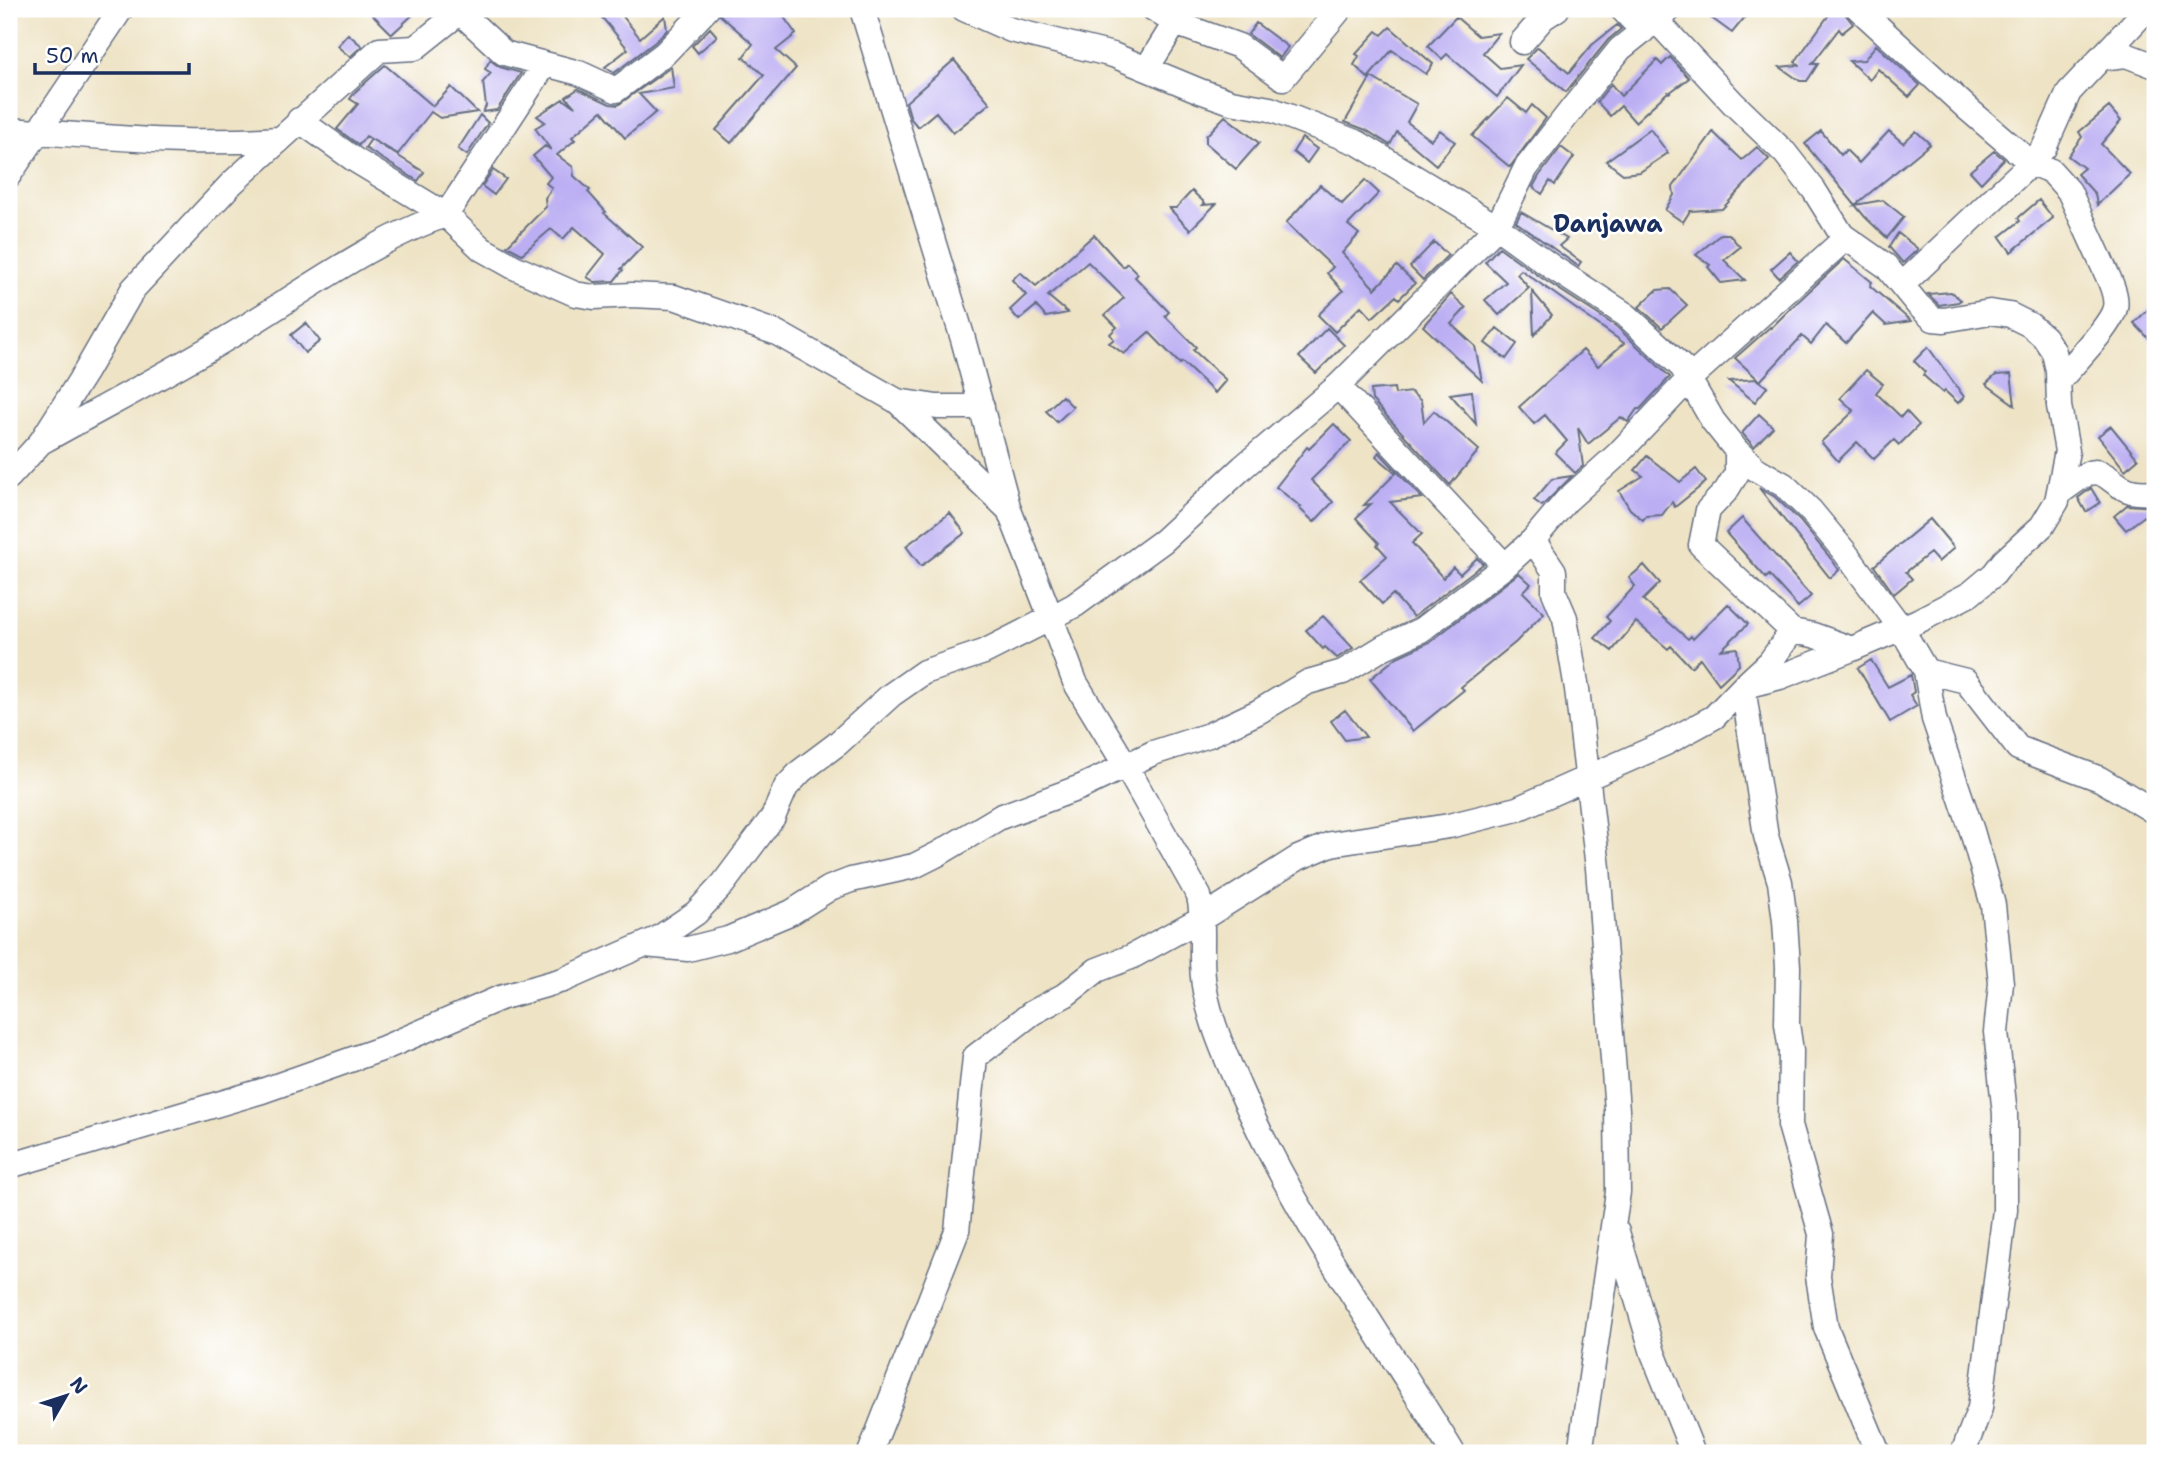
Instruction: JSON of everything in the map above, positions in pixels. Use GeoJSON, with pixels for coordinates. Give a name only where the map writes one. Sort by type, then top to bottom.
{"type":"FeatureCollection","features":[{"type":"Feature","properties":{"kind":"street"},"geometry":{"type":"LineString","coordinates":[[9,175],[121,9]]}},
{"type":"Feature","properties":{"kind":"street"},"geometry":{"type":"LineString","coordinates":[[9,477],[41,442],[133,289],[232,183],[379,50],[415,48],[462,10],[504,53],[579,73],[616,90],[665,53],[707,9]]}},
{"type":"Feature","properties":{"kind":"street"},"geometry":{"type":"LineString","coordinates":[[862,9],[982,407],[1009,510],[1075,682],[1199,896],[1203,918],[1200,947],[1205,991],[1226,1055],[1259,1133],[1285,1184],[1322,1248],[1399,1364],[1453,1453]]}},
{"type":"Feature","properties":{"kind":"street"},"geometry":{"type":"LineString","coordinates":[[964,9],[1010,30],[1078,44],[1221,98],[1270,109],[1358,143],[1497,228],[1626,315],[1682,367],[1713,421],[1737,451],[1756,469],[1784,485],[1811,511],[1901,628],[1926,671],[1934,719],[1972,831],[1993,905],[2001,983],[1996,1032],[2005,1114],[2005,1210],[1980,1408],[1963,1453]]}},
{"type":"Feature","properties":{"kind":"street"},"geometry":{"type":"LineString","coordinates":[[1154,9],[1175,23],[1239,47],[1283,78],[1340,9]]}},
{"type":"Feature","properties":{"kind":"street"},"geometry":{"type":"LineString","coordinates":[[1522,42],[1543,18],[1557,9]]}},
{"type":"Feature","properties":{"kind":"street"},"geometry":{"type":"LineString","coordinates":[[1622,9],[1657,20],[1733,103],[1785,153],[1814,190],[1842,235],[1886,266],[1918,305],[1933,318],[1944,320],[1990,312],[2010,315],[2030,325],[2044,337],[2054,352],[2067,451],[2059,493],[2042,526],[2004,561],[1994,575],[1970,594],[1852,649],[1780,677],[1743,687]]}},
{"type":"Feature","properties":{"kind":"street"},"geometry":{"type":"LineString","coordinates":[[1859,9],[1969,110],[2031,163],[2051,171],[2068,191],[2115,295],[2115,309],[2095,339],[2058,382]]}},
{"type":"Feature","properties":{"kind":"street"},"geometry":{"type":"LineString","coordinates":[[1902,285],[2031,163],[2044,148],[2069,92],[2147,9]]}},
{"type":"Feature","properties":{"kind":"street"},"geometry":{"type":"LineString","coordinates":[[9,1166],[262,1091],[384,1048],[500,998],[563,980],[645,945],[696,913],[723,884],[774,817],[786,787],[801,771],[837,744],[891,695],[925,672],[984,652],[1075,604],[1163,541],[1338,386],[1497,228],[1526,168],[1620,49],[1657,20]]}},
{"type":"Feature","properties":{"kind":"street"},"geometry":{"type":"LineString","coordinates":[[1147,68],[1175,23]]}},
{"type":"Feature","properties":{"kind":"street"},"geometry":{"type":"LineString","coordinates":[[2100,58],[2126,55],[2155,66]]}},
{"type":"Feature","properties":{"kind":"street"},"geometry":{"type":"LineString","coordinates":[[41,442],[243,329],[419,224],[446,215],[545,64]]}},
{"type":"Feature","properties":{"kind":"street"},"geometry":{"type":"LineString","coordinates":[[299,120],[355,160],[446,215],[482,249],[514,267],[575,294],[594,297],[674,296],[777,333],[897,401],[1009,510]]}},
{"type":"Feature","properties":{"kind":"street"},"geometry":{"type":"LineString","coordinates":[[9,130],[206,142],[278,139]]}},
{"type":"Feature","properties":{"kind":"street"},"geometry":{"type":"LineString","coordinates":[[645,945],[688,949],[728,939],[792,912],[830,888],[851,880],[914,866],[938,855],[1000,817],[1081,787],[1153,753],[1221,729],[1258,712],[1308,682],[1343,672],[1384,647],[1421,630],[1505,566],[1533,540],[1566,501],[1617,455],[1689,379],[1837,246],[1842,241],[1842,235]]}},
{"type":"Feature","properties":{"kind":"street"},"geometry":{"type":"LineString","coordinates":[[1338,386],[1505,566]]}},
{"type":"Feature","properties":{"kind":"street"},"geometry":{"type":"LineString","coordinates":[[897,401],[937,407],[982,407]]}},
{"type":"Feature","properties":{"kind":"street"},"geometry":{"type":"LineString","coordinates":[[1737,451],[1737,473],[1726,491],[1707,510],[1701,545],[1792,631],[1813,635],[1852,649]]}},
{"type":"Feature","properties":{"kind":"street"},"geometry":{"type":"LineString","coordinates":[[2059,493],[2088,473],[2097,471],[2130,491],[2155,492]]}},
{"type":"Feature","properties":{"kind":"street"},"geometry":{"type":"LineString","coordinates":[[1533,540],[1554,570],[1554,592],[1565,618],[1589,778],[1617,1110],[1618,1192],[1580,1453]]}},
{"type":"Feature","properties":{"kind":"street"},"geometry":{"type":"LineString","coordinates":[[870,1453],[957,1231],[975,1057],[1032,1013],[1065,995],[1097,970],[1131,957],[1203,918],[1298,858],[1331,844],[1449,826],[1517,809],[1666,743],[1714,717],[1770,662],[1792,631]]}},
{"type":"Feature","properties":{"kind":"street"},"geometry":{"type":"LineString","coordinates":[[1926,671],[1966,681],[2018,748],[2100,779],[2155,812]]}},
{"type":"Feature","properties":{"kind":"street"},"geometry":{"type":"LineString","coordinates":[[1743,687],[1766,836],[1780,882],[1785,921],[1788,967],[1787,1024],[1791,1051],[1790,1125],[1821,1234],[1818,1276],[1826,1328],[1878,1453]]}},
{"type":"Feature","properties":{"kind":"street"},"geometry":{"type":"LineString","coordinates":[[1614,1221],[1653,1353],[1693,1453]]}},
{"type":"Feature","properties":{"kind":"building"},"geometry":{"type":"Polygon","coordinates":[[[367,9],[419,9],[392,34],[367,9]]]}},
{"type":"Feature","properties":{"kind":"building"},"geometry":{"type":"Polygon","coordinates":[[[595,9],[617,9],[640,38],[665,16],[667,30],[614,73],[605,67],[628,49],[595,9]]]}},
{"type":"Feature","properties":{"kind":"building"},"geometry":{"type":"Polygon","coordinates":[[[721,9],[778,9],[796,34],[776,50],[796,68],[731,143],[716,130],[764,75],[743,57],[753,44],[720,15],[721,9]]]}},
{"type":"Feature","properties":{"kind":"building"},"geometry":{"type":"Polygon","coordinates":[[[1699,9],[1736,9],[1745,17],[1732,33],[1699,9]]]}},
{"type":"Feature","properties":{"kind":"building"},"geometry":{"type":"Polygon","coordinates":[[[1822,9],[1845,9],[1845,14],[1853,24],[1842,33],[1839,29],[1812,64],[1818,64],[1807,81],[1800,81],[1780,67],[1799,65],[1795,62],[1828,16],[1822,9]]]}},
{"type":"Feature","properties":{"kind":"building"},"geometry":{"type":"Polygon","coordinates":[[[1456,17],[1478,36],[1499,33],[1483,53],[1500,68],[1521,65],[1497,97],[1447,54],[1442,59],[1428,46],[1456,17]]]}},
{"type":"Feature","properties":{"kind":"building"},"geometry":{"type":"Polygon","coordinates":[[[1256,23],[1288,47],[1280,58],[1248,34],[1256,23]]]}},
{"type":"Feature","properties":{"kind":"building"},"geometry":{"type":"Polygon","coordinates":[[[1617,25],[1621,29],[1608,40],[1566,92],[1526,59],[1538,47],[1569,73],[1592,45],[1617,25]]]}},
{"type":"Feature","properties":{"kind":"building"},"geometry":{"type":"Polygon","coordinates":[[[1390,27],[1433,64],[1426,74],[1392,50],[1368,78],[1354,65],[1359,56],[1356,54],[1377,31],[1382,35],[1390,27]]]}},
{"type":"Feature","properties":{"kind":"building"},"geometry":{"type":"Polygon","coordinates":[[[710,28],[717,36],[698,53],[692,46],[710,28]]]}},
{"type":"Feature","properties":{"kind":"building"},"geometry":{"type":"Polygon","coordinates":[[[348,34],[362,46],[350,57],[337,46],[348,34]]]}},
{"type":"Feature","properties":{"kind":"building"},"geometry":{"type":"Polygon","coordinates":[[[1876,45],[1920,85],[1909,97],[1878,69],[1870,80],[1849,61],[1864,60],[1876,45]]]}},
{"type":"Feature","properties":{"kind":"building"},"geometry":{"type":"Polygon","coordinates":[[[1670,57],[1689,78],[1668,92],[1635,122],[1621,106],[1610,116],[1597,102],[1611,84],[1621,96],[1657,60],[1662,65],[1670,57]]]}},
{"type":"Feature","properties":{"kind":"building"},"geometry":{"type":"Polygon","coordinates":[[[490,60],[500,67],[521,73],[497,110],[483,112],[486,106],[483,82],[491,73],[485,69],[490,60]]]}},
{"type":"Feature","properties":{"kind":"building"},"geometry":{"type":"Polygon","coordinates":[[[954,60],[990,103],[953,133],[936,112],[918,127],[911,119],[906,102],[954,60]]]}},
{"type":"Feature","properties":{"kind":"building"},"geometry":{"type":"Polygon","coordinates":[[[385,65],[433,106],[451,87],[477,112],[440,118],[431,112],[398,154],[366,136],[359,145],[337,129],[358,104],[350,99],[355,92],[385,65]]]}},
{"type":"Feature","properties":{"kind":"building"},"geometry":{"type":"Polygon","coordinates":[[[671,67],[674,88],[639,94],[656,112],[625,138],[602,111],[572,137],[575,140],[557,155],[573,167],[574,176],[590,190],[588,192],[606,212],[604,213],[642,247],[621,269],[623,270],[614,281],[595,282],[587,277],[605,254],[574,227],[563,239],[551,229],[522,254],[507,246],[546,207],[545,198],[552,188],[546,183],[551,177],[533,156],[545,146],[551,150],[535,128],[545,122],[537,116],[563,99],[575,107],[566,97],[578,89],[618,105],[671,67]]]}},
{"type":"Feature","properties":{"kind":"building"},"geometry":{"type":"Polygon","coordinates":[[[1371,77],[1417,104],[1407,122],[1431,140],[1440,130],[1455,142],[1436,165],[1397,132],[1390,145],[1366,130],[1345,122],[1371,77]]]}},
{"type":"Feature","properties":{"kind":"building"},"geometry":{"type":"Polygon","coordinates":[[[1508,98],[1526,113],[1532,105],[1546,118],[1510,167],[1472,136],[1508,98]]]}},
{"type":"Feature","properties":{"kind":"building"},"geometry":{"type":"Polygon","coordinates":[[[2109,107],[2121,121],[2101,144],[2130,174],[2097,205],[2095,194],[2077,174],[2084,168],[2068,156],[2082,137],[2079,132],[2109,107]]]}},
{"type":"Feature","properties":{"kind":"building"},"geometry":{"type":"Polygon","coordinates":[[[480,115],[488,123],[467,155],[458,149],[480,115]]]}},
{"type":"Feature","properties":{"kind":"building"},"geometry":{"type":"Polygon","coordinates":[[[1225,116],[1259,143],[1236,169],[1206,143],[1206,136],[1225,116]]]}},
{"type":"Feature","properties":{"kind":"building"},"geometry":{"type":"Polygon","coordinates":[[[1650,129],[1668,153],[1640,172],[1623,174],[1606,161],[1650,129]]]}},
{"type":"Feature","properties":{"kind":"building"},"geometry":{"type":"Polygon","coordinates":[[[1821,131],[1841,155],[1846,150],[1859,163],[1889,131],[1903,143],[1916,131],[1930,144],[1855,205],[1805,144],[1821,131]]]}},
{"type":"Feature","properties":{"kind":"building"},"geometry":{"type":"Polygon","coordinates":[[[1713,132],[1742,160],[1757,147],[1769,159],[1722,209],[1690,211],[1683,222],[1665,210],[1674,195],[1673,187],[1713,132]]]}},
{"type":"Feature","properties":{"kind":"building"},"geometry":{"type":"Polygon","coordinates":[[[1302,138],[1317,149],[1307,163],[1293,152],[1302,138]]]}},
{"type":"Feature","properties":{"kind":"building"},"geometry":{"type":"Polygon","coordinates":[[[371,139],[424,172],[418,181],[365,148],[371,139]]]}},
{"type":"Feature","properties":{"kind":"building"},"geometry":{"type":"Polygon","coordinates":[[[1561,147],[1574,157],[1555,185],[1550,181],[1542,194],[1533,187],[1561,147]]]}},
{"type":"Feature","properties":{"kind":"building"},"geometry":{"type":"Polygon","coordinates":[[[1994,151],[2004,159],[1981,183],[1970,171],[1994,151]]]}},
{"type":"Feature","properties":{"kind":"building"},"geometry":{"type":"Polygon","coordinates":[[[493,170],[506,179],[494,195],[482,186],[493,170]]]}},
{"type":"Feature","properties":{"kind":"building"},"geometry":{"type":"Polygon","coordinates":[[[1365,180],[1379,193],[1348,225],[1359,234],[1342,253],[1375,289],[1397,266],[1415,283],[1399,299],[1396,296],[1372,318],[1361,306],[1335,332],[1318,315],[1343,291],[1327,273],[1333,267],[1286,223],[1320,185],[1342,204],[1365,180]]]}},
{"type":"Feature","properties":{"kind":"building"},"geometry":{"type":"Polygon","coordinates":[[[1192,191],[1205,203],[1203,205],[1216,204],[1190,230],[1169,208],[1176,208],[1192,191]]]}},
{"type":"Feature","properties":{"kind":"building"},"geometry":{"type":"Polygon","coordinates":[[[1883,200],[1904,217],[1887,238],[1855,205],[1883,200]]]}},
{"type":"Feature","properties":{"kind":"building"},"geometry":{"type":"Polygon","coordinates":[[[2039,200],[2053,218],[2011,252],[2000,237],[2020,221],[2018,218],[2039,200]]]}},
{"type":"Feature","properties":{"kind":"building"},"geometry":{"type":"Polygon","coordinates":[[[1521,212],[1567,239],[1559,246],[1581,262],[1578,266],[1516,222],[1521,212]]]}},
{"type":"Feature","properties":{"kind":"building"},"geometry":{"type":"Polygon","coordinates":[[[1898,233],[1918,249],[1903,263],[1889,247],[1898,233]]]}},
{"type":"Feature","properties":{"kind":"building"},"geometry":{"type":"Polygon","coordinates":[[[1721,234],[1729,234],[1740,247],[1724,260],[1745,280],[1721,283],[1708,267],[1710,265],[1696,255],[1721,234]]]}},
{"type":"Feature","properties":{"kind":"building"},"geometry":{"type":"Polygon","coordinates":[[[1094,235],[1123,267],[1127,263],[1138,274],[1135,277],[1169,312],[1165,316],[1196,347],[1193,350],[1226,380],[1215,393],[1182,362],[1180,364],[1149,332],[1124,354],[1109,343],[1114,339],[1110,334],[1117,327],[1105,315],[1124,298],[1088,262],[1048,296],[1068,313],[1046,317],[1036,306],[1019,320],[1010,310],[1026,295],[1012,280],[1020,272],[1036,286],[1094,235]]]}},
{"type":"Feature","properties":{"kind":"building"},"geometry":{"type":"Polygon","coordinates":[[[1434,242],[1448,255],[1423,280],[1410,267],[1434,242]]]}},
{"type":"Feature","properties":{"kind":"building"},"geometry":{"type":"Polygon","coordinates":[[[1499,247],[1617,327],[1670,377],[1637,409],[1628,422],[1621,417],[1588,444],[1578,428],[1583,466],[1575,473],[1555,453],[1567,441],[1545,415],[1534,424],[1519,407],[1583,350],[1598,366],[1624,343],[1521,270],[1517,274],[1529,288],[1499,315],[1485,300],[1506,282],[1485,262],[1499,247]]]}},
{"type":"Feature","properties":{"kind":"building"},"geometry":{"type":"Polygon","coordinates":[[[1790,252],[1798,261],[1779,278],[1771,269],[1790,252]]]}},
{"type":"Feature","properties":{"kind":"building"},"geometry":{"type":"Polygon","coordinates":[[[1844,259],[1872,282],[1870,286],[1911,321],[1886,325],[1873,313],[1846,343],[1826,325],[1811,344],[1802,336],[1760,381],[1735,358],[1844,259]]]}},
{"type":"Feature","properties":{"kind":"building"},"geometry":{"type":"Polygon","coordinates":[[[1670,289],[1687,305],[1662,328],[1639,307],[1657,290],[1670,289]]]}},
{"type":"Feature","properties":{"kind":"building"},"geometry":{"type":"Polygon","coordinates":[[[1532,291],[1552,315],[1534,335],[1532,291]]]}},
{"type":"Feature","properties":{"kind":"building"},"geometry":{"type":"Polygon","coordinates":[[[1951,292],[1961,300],[1939,305],[1928,294],[1951,292]]]}},
{"type":"Feature","properties":{"kind":"building"},"geometry":{"type":"Polygon","coordinates":[[[1451,294],[1466,308],[1451,324],[1475,346],[1482,381],[1423,326],[1451,294]]]}},
{"type":"Feature","properties":{"kind":"building"},"geometry":{"type":"Polygon","coordinates":[[[2155,303],[2155,345],[2134,323],[2155,303]]]}},
{"type":"Feature","properties":{"kind":"building"},"geometry":{"type":"Polygon","coordinates":[[[306,323],[320,341],[305,353],[291,335],[306,323]]]}},
{"type":"Feature","properties":{"kind":"building"},"geometry":{"type":"Polygon","coordinates":[[[1327,328],[1344,345],[1316,373],[1299,357],[1327,328]]]}},
{"type":"Feature","properties":{"kind":"building"},"geometry":{"type":"Polygon","coordinates":[[[1497,328],[1517,344],[1506,359],[1485,343],[1497,328]]]}},
{"type":"Feature","properties":{"kind":"building"},"geometry":{"type":"Polygon","coordinates":[[[1928,347],[1964,397],[1958,403],[1923,375],[1925,372],[1914,361],[1928,347]]]}},
{"type":"Feature","properties":{"kind":"building"},"geometry":{"type":"Polygon","coordinates":[[[1866,370],[1883,384],[1876,393],[1901,417],[1906,411],[1919,425],[1899,445],[1894,440],[1874,459],[1857,442],[1838,461],[1821,442],[1854,411],[1840,398],[1866,370]]]}},
{"type":"Feature","properties":{"kind":"building"},"geometry":{"type":"Polygon","coordinates":[[[2011,374],[2015,405],[1986,384],[1996,375],[2011,374]]]}},
{"type":"Feature","properties":{"kind":"building"},"geometry":{"type":"Polygon","coordinates":[[[1756,379],[1767,387],[1755,402],[1729,381],[1756,379]]]}},
{"type":"Feature","properties":{"kind":"building"},"geometry":{"type":"Polygon","coordinates":[[[1394,388],[1395,394],[1411,392],[1421,401],[1424,422],[1434,411],[1479,450],[1450,485],[1372,400],[1371,390],[1394,388]]]}},
{"type":"Feature","properties":{"kind":"building"},"geometry":{"type":"Polygon","coordinates":[[[1472,391],[1476,424],[1450,394],[1472,391]]]}},
{"type":"Feature","properties":{"kind":"building"},"geometry":{"type":"Polygon","coordinates":[[[1062,396],[1073,407],[1057,422],[1046,411],[1062,396]]]}},
{"type":"Feature","properties":{"kind":"building"},"geometry":{"type":"Polygon","coordinates":[[[1759,414],[1773,427],[1754,447],[1742,433],[1759,414]]]}},
{"type":"Feature","properties":{"kind":"building"},"geometry":{"type":"Polygon","coordinates":[[[1334,424],[1351,441],[1311,480],[1333,502],[1314,522],[1299,508],[1301,507],[1276,487],[1307,447],[1309,449],[1334,424]]]}},
{"type":"Feature","properties":{"kind":"building"},"geometry":{"type":"Polygon","coordinates":[[[2111,426],[2138,459],[2125,470],[2098,436],[2111,426]]]}},
{"type":"Feature","properties":{"kind":"building"},"geometry":{"type":"Polygon","coordinates":[[[1379,452],[1422,498],[1390,502],[1422,534],[1412,543],[1443,578],[1453,567],[1460,574],[1477,558],[1483,564],[1413,617],[1393,594],[1382,604],[1360,580],[1387,556],[1356,518],[1371,504],[1364,505],[1396,473],[1376,456],[1379,452]]]}},
{"type":"Feature","properties":{"kind":"building"},"geometry":{"type":"Polygon","coordinates":[[[1647,456],[1680,482],[1696,469],[1706,482],[1675,507],[1672,502],[1662,515],[1646,516],[1643,520],[1630,509],[1619,491],[1643,476],[1635,470],[1647,456]]]}},
{"type":"Feature","properties":{"kind":"building"},"geometry":{"type":"Polygon","coordinates":[[[1572,476],[1542,506],[1534,500],[1552,479],[1572,476]]]}},
{"type":"Feature","properties":{"kind":"building"},"geometry":{"type":"Polygon","coordinates":[[[1759,488],[1775,497],[1800,521],[1832,560],[1839,570],[1830,578],[1759,488]]]}},
{"type":"Feature","properties":{"kind":"building"},"geometry":{"type":"Polygon","coordinates":[[[2091,488],[2100,503],[2086,512],[2078,498],[2091,488]]]}},
{"type":"Feature","properties":{"kind":"building"},"geometry":{"type":"Polygon","coordinates":[[[2127,505],[2155,508],[2126,530],[2114,516],[2127,505]]]}},
{"type":"Feature","properties":{"kind":"building"},"geometry":{"type":"Polygon","coordinates":[[[950,513],[965,533],[921,566],[906,546],[950,513]]]}},
{"type":"Feature","properties":{"kind":"building"},"geometry":{"type":"Polygon","coordinates":[[[1742,518],[1811,596],[1798,607],[1769,575],[1766,578],[1726,533],[1742,518]]]}},
{"type":"Feature","properties":{"kind":"building"},"geometry":{"type":"Polygon","coordinates":[[[1930,519],[1954,548],[1938,562],[1930,553],[1906,572],[1912,579],[1894,594],[1874,566],[1930,519]]]}},
{"type":"Feature","properties":{"kind":"building"},"geometry":{"type":"Polygon","coordinates":[[[1644,565],[1660,583],[1643,600],[1688,639],[1691,636],[1693,639],[1728,604],[1748,624],[1721,650],[1737,648],[1739,665],[1719,684],[1700,658],[1691,667],[1671,646],[1668,649],[1636,622],[1612,651],[1595,638],[1610,621],[1606,617],[1635,586],[1629,578],[1644,565]]]}},
{"type":"Feature","properties":{"kind":"building"},"geometry":{"type":"Polygon","coordinates":[[[1519,573],[1531,584],[1523,592],[1544,613],[1516,642],[1461,687],[1464,690],[1413,731],[1370,679],[1397,657],[1430,642],[1519,573]]]}},
{"type":"Feature","properties":{"kind":"building"},"geometry":{"type":"Polygon","coordinates":[[[1323,616],[1353,648],[1337,658],[1325,647],[1323,649],[1306,630],[1323,616]]]}},
{"type":"Feature","properties":{"kind":"building"},"geometry":{"type":"Polygon","coordinates":[[[1871,660],[1888,687],[1911,675],[1914,692],[1910,695],[1917,706],[1890,722],[1858,668],[1871,660]]]}},
{"type":"Feature","properties":{"kind":"building"},"geometry":{"type":"Polygon","coordinates":[[[1345,710],[1366,737],[1345,740],[1331,721],[1345,710]]]}},
{"type":"Feature","properties":{"kind":"district","name":"Danjawa"},"geometry":{"type":"Point","coordinates":[1608,224]}}]}
